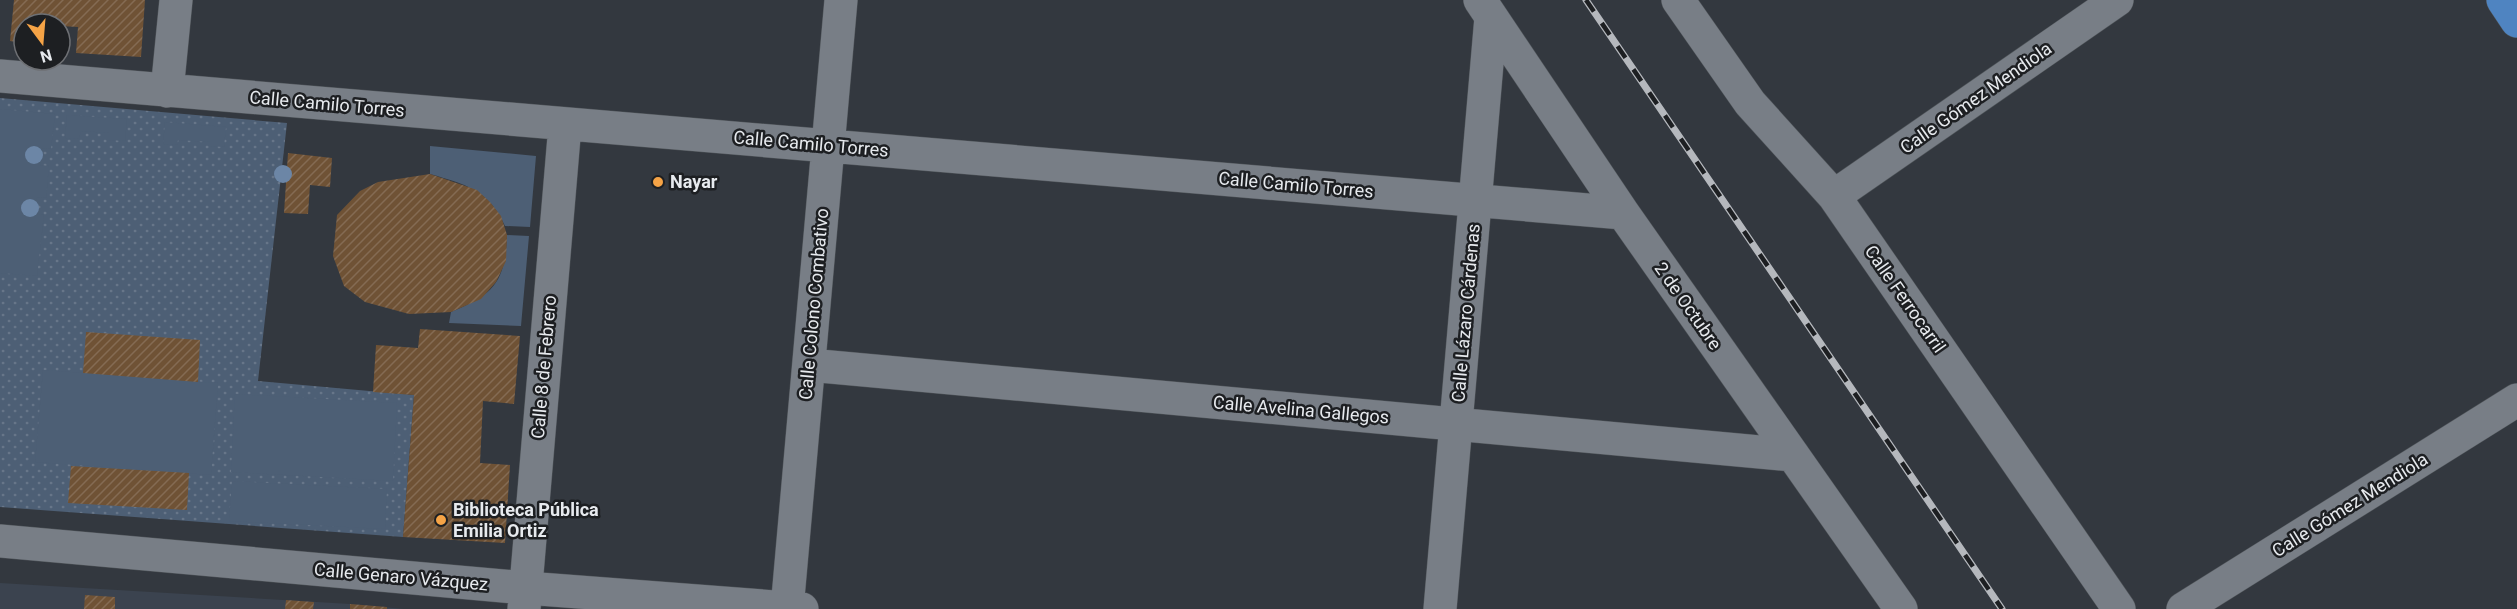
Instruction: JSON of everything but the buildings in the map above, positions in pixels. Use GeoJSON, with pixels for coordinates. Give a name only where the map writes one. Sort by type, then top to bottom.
{"type":"FeatureCollection","features":[{"type":"Feature","properties":{"kind":"highway"},"geometry":{"type":"LineString","coordinates":[[2504,0],[2517,21]]}},
{"type":"Feature","properties":{"kind":"street"},"geometry":{"type":"LineString","coordinates":[[167,90],[176,0]]}},
{"type":"Feature","properties":{"kind":"street","name":"Calle Colono Combativo"},"geometry":{"type":"LineString","coordinates":[[792,609],[809,365],[841,0]]}},
{"type":"Feature","properties":{"kind":"street","name":"Calle Ferrocarril"},"geometry":{"type":"LineString","coordinates":[[1678,0],[1750,103],[1834,196],[2119,609]]}},
{"type":"Feature","properties":{"kind":"street","name":"Calle Gómez Mendiola"},"geometry":{"type":"LineString","coordinates":[[1834,196],[2117,0]]}},
{"type":"Feature","properties":{"kind":"street","name":"Calle Lázaro Cárdenas"},"geometry":{"type":"LineString","coordinates":[[1440,609],[1475,200],[1486,9]]}},
{"type":"Feature","properties":{"kind":"street","name":"2 de Octubre"},"geometry":{"type":"LineString","coordinates":[[1486,9],[1623,213],[1900,609]]}},
{"type":"Feature","properties":{"kind":"street","name":"Calle Camilo Torres"},"geometry":{"type":"LineString","coordinates":[[0,76],[1623,213]]}},
{"type":"Feature","properties":{"kind":"street","name":"Calle 8 de Febrero"},"geometry":{"type":"LineString","coordinates":[[525,598],[565,125]]}},
{"type":"Feature","properties":{"kind":"street","name":"Calle Avelina Gallegos"},"geometry":{"type":"LineString","coordinates":[[809,365],[1793,454]]}},
{"type":"Feature","properties":{"kind":"street","name":"Calle Gómez Mendiola"},"geometry":{"type":"LineString","coordinates":[[2183,609],[2517,400]]}},
{"type":"Feature","properties":{"kind":"street","name":"Calle Genaro Vázquez"},"geometry":{"type":"LineString","coordinates":[[0,541],[525,598],[792,609]]}},
{"type":"Feature","properties":{"kind":"shaded area"},"geometry":{"type":"Polygon","coordinates":[[[0,98],[287,123],[258,381],[414,395],[403,537],[0,507],[0,98]]]}},
{"type":"Feature","properties":{"kind":"shaded area"},"geometry":{"type":"Polygon","coordinates":[[[0,109],[55,114],[51,149],[42,148],[40,165],[49,166],[46,198],[37,197],[35,214],[44,215],[37,276],[0,273],[0,109]]]}},
{"type":"Feature","properties":{"kind":"shaded area"},"geometry":{"type":"Polygon","coordinates":[[[67,115],[127,119],[125,141],[109,140],[109,133],[81,131],[79,139],[65,138],[67,115]]]}},
{"type":"Feature","properties":{"kind":"shaded area"},"geometry":{"type":"Polygon","coordinates":[[[165,122],[226,127],[224,147],[210,146],[210,142],[178,140],[177,145],[163,144],[165,122]]]}},
{"type":"Feature","properties":{"kind":"shaded area"},"geometry":{"type":"Polygon","coordinates":[[[430,146],[536,156],[530,227],[505,226],[491,204],[475,190],[430,174],[430,146]]]}},
{"type":"Feature","properties":{"kind":"shaded area"},"geometry":{"type":"Polygon","coordinates":[[[507,235],[529,236],[521,326],[449,323],[451,312],[478,299],[494,285],[500,276],[507,235]]]}},
{"type":"Feature","properties":{"kind":"shaded area"},"geometry":{"type":"Polygon","coordinates":[[[43,370],[218,383],[211,475],[35,462],[43,370]]]}},
{"type":"Feature","properties":{"kind":"shaded area"},"geometry":{"type":"Polygon","coordinates":[[[235,394],[397,403],[393,481],[231,472],[235,394]]]}},
{"type":"Feature","properties":{"kind":"shaded area"},"geometry":{"type":"Polygon","coordinates":[[[232,481],[387,489],[385,529],[229,521],[232,481]]]}},
{"type":"Feature","properties":{"kind":"shaded area"},"geometry":{"type":"Polygon","coordinates":[[[0,583],[350,604],[404,609],[0,609],[0,583]]]}},
{"type":"Feature","properties":{"kind":"railway"},"geometry":{"type":"LineString","coordinates":[[1586,0],[2002,609]]}},
{"type":"Feature","properties":{"kind":"place","name":"Nayar"},"geometry":{"type":"Point","coordinates":[658,182]}},
{"type":"Feature","properties":{"kind":"place","name":"Biblioteca Pública Emilia Ortiz"},"geometry":{"type":"Point","coordinates":[441,520]}}]}
